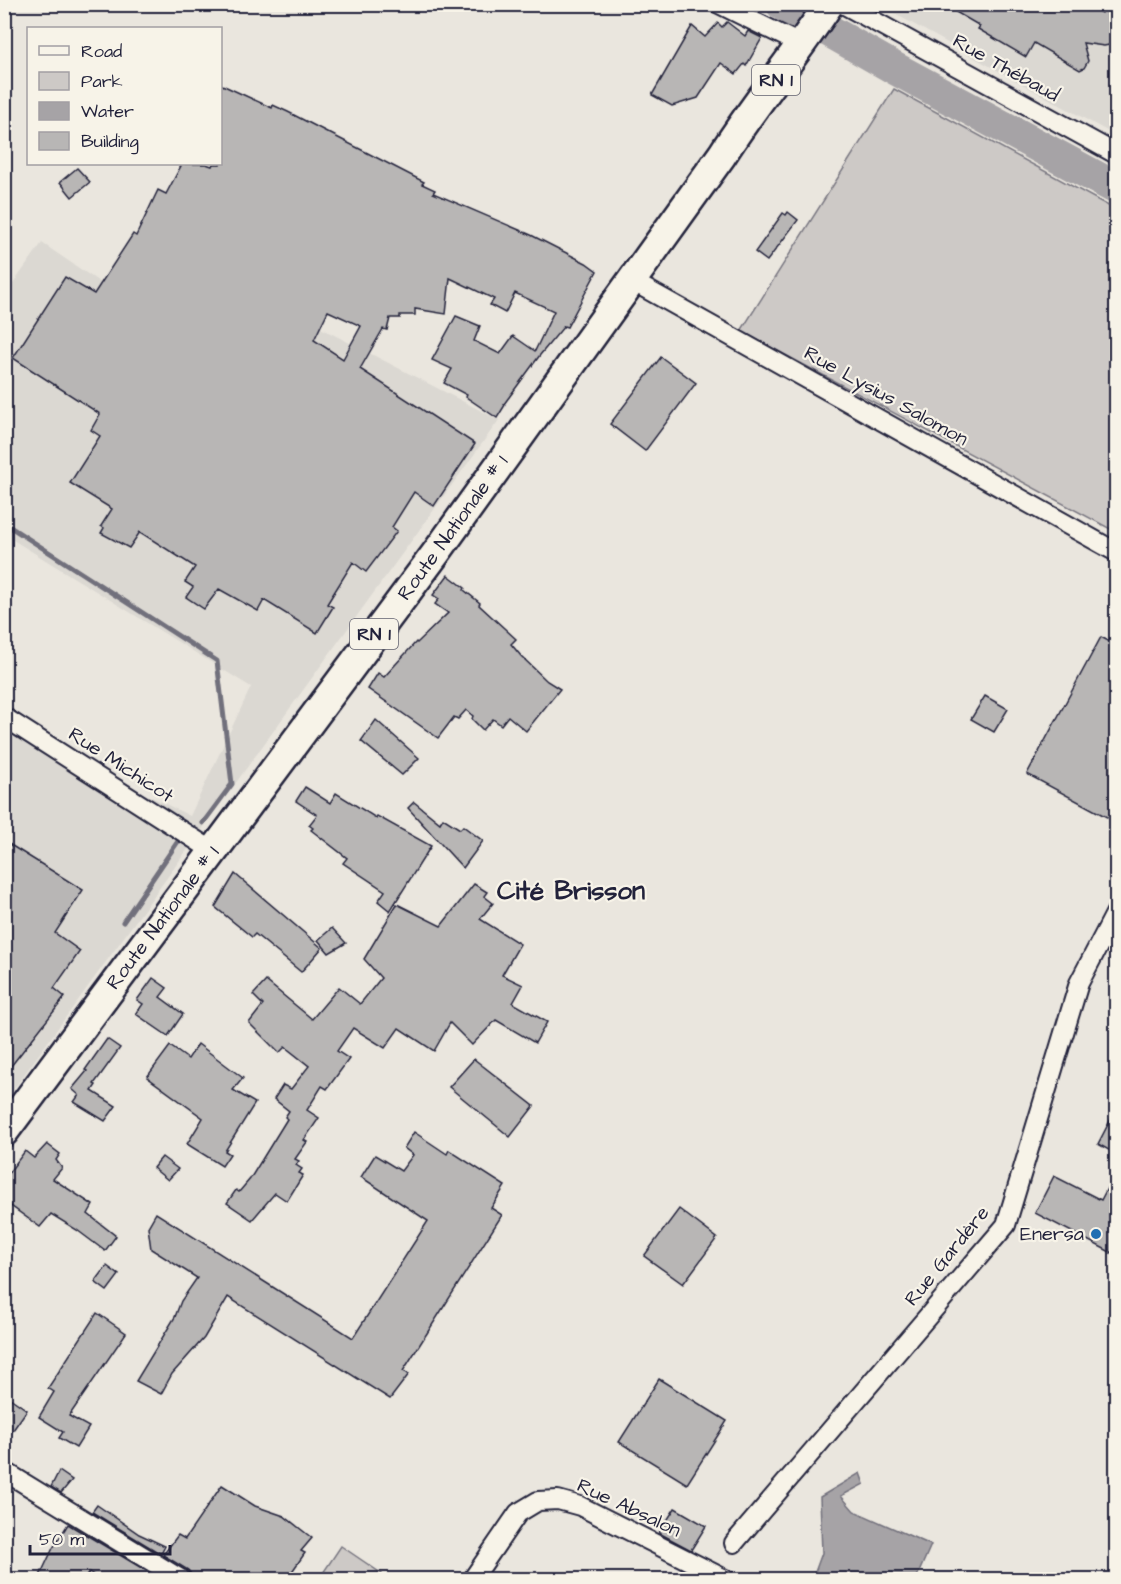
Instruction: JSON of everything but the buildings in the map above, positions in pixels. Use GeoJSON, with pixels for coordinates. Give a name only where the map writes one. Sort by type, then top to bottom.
{"type":"FeatureCollection","features":[{"type":"Feature","properties":{"kind":"main road","name":"Route Nationale # 1"},"geometry":{"type":"LineString","coordinates":[[4,1132],[436,553],[737,131],[815,26]]}},
{"type":"Feature","properties":{"kind":"street"},"geometry":{"type":"LineString","coordinates":[[719,4],[815,26]]}},
{"type":"Feature","properties":{"kind":"street","name":"Rue Thébaud"},"geometry":{"type":"LineString","coordinates":[[843,4],[1116,154]]}},
{"type":"Feature","properties":{"kind":"street","name":"Rue Lysius Salomon"},"geometry":{"type":"LineString","coordinates":[[632,281],[1116,552]]}},
{"type":"Feature","properties":{"kind":"street","name":"Rue Michicot"},"geometry":{"type":"LineString","coordinates":[[4,717],[213,851]]}},
{"type":"Feature","properties":{"kind":"street","name":"Rue Gardère"},"geometry":{"type":"LineString","coordinates":[[734,1543],[1006,1225],[1079,983],[1116,916]]}},
{"type":"Feature","properties":{"kind":"street"},"geometry":{"type":"LineString","coordinates":[[4,1471],[182,1580]]}},
{"type":"Feature","properties":{"kind":"street","name":"Rue Absalon"},"geometry":{"type":"LineString","coordinates":[[472,1580],[519,1513],[538,1502],[558,1500],[580,1506],[727,1580]]}},
{"type":"Feature","properties":{"kind":"shaded area"},"geometry":{"type":"Polygon","coordinates":[[[879,5],[1116,5],[1116,136],[879,5]]]}},
{"type":"Feature","properties":{"kind":"shaded area"},"geometry":{"type":"Polygon","coordinates":[[[152,241],[499,420],[5,1101],[5,725],[190,816],[251,687],[5,535],[5,295],[42,243],[120,296],[152,241]]]}},
{"type":"Feature","properties":{"kind":"green space"},"geometry":{"type":"Polygon","coordinates":[[[894,89],[1116,210],[1116,532],[741,331],[894,89]]]}},
{"type":"Feature","properties":{"kind":"green space"},"geometry":{"type":"Polygon","coordinates":[[[341,1546],[382,1574],[378,1579],[319,1579],[341,1546]]]}},
{"type":"Feature","properties":{"kind":"water"},"geometry":{"type":"Polygon","coordinates":[[[860,1473],[864,1484],[841,1496],[854,1511],[931,1545],[916,1579],[816,1579],[815,1572],[822,1553],[820,1497],[860,1473]]]}},
{"type":"Feature","properties":{"kind":"waterway"},"geometry":{"type":"LineString","coordinates":[[782,4],[896,69],[1116,188]]}},
{"type":"Feature","properties":{"kind":"waterway"},"geometry":{"type":"LineString","coordinates":[[4,523],[217,661],[232,784],[203,823]]}},
{"type":"Feature","properties":{"kind":"waterway"},"geometry":{"type":"LineString","coordinates":[[123,922],[183,834]]}},
{"type":"Feature","properties":{"kind":"place","name":"Enersa"},"geometry":{"type":"Point","coordinates":[1096,1234]}},
{"type":"Feature","properties":{"kind":"district","name":"Cité Brisson"},"geometry":{"type":"Point","coordinates":[571,891]}}]}
